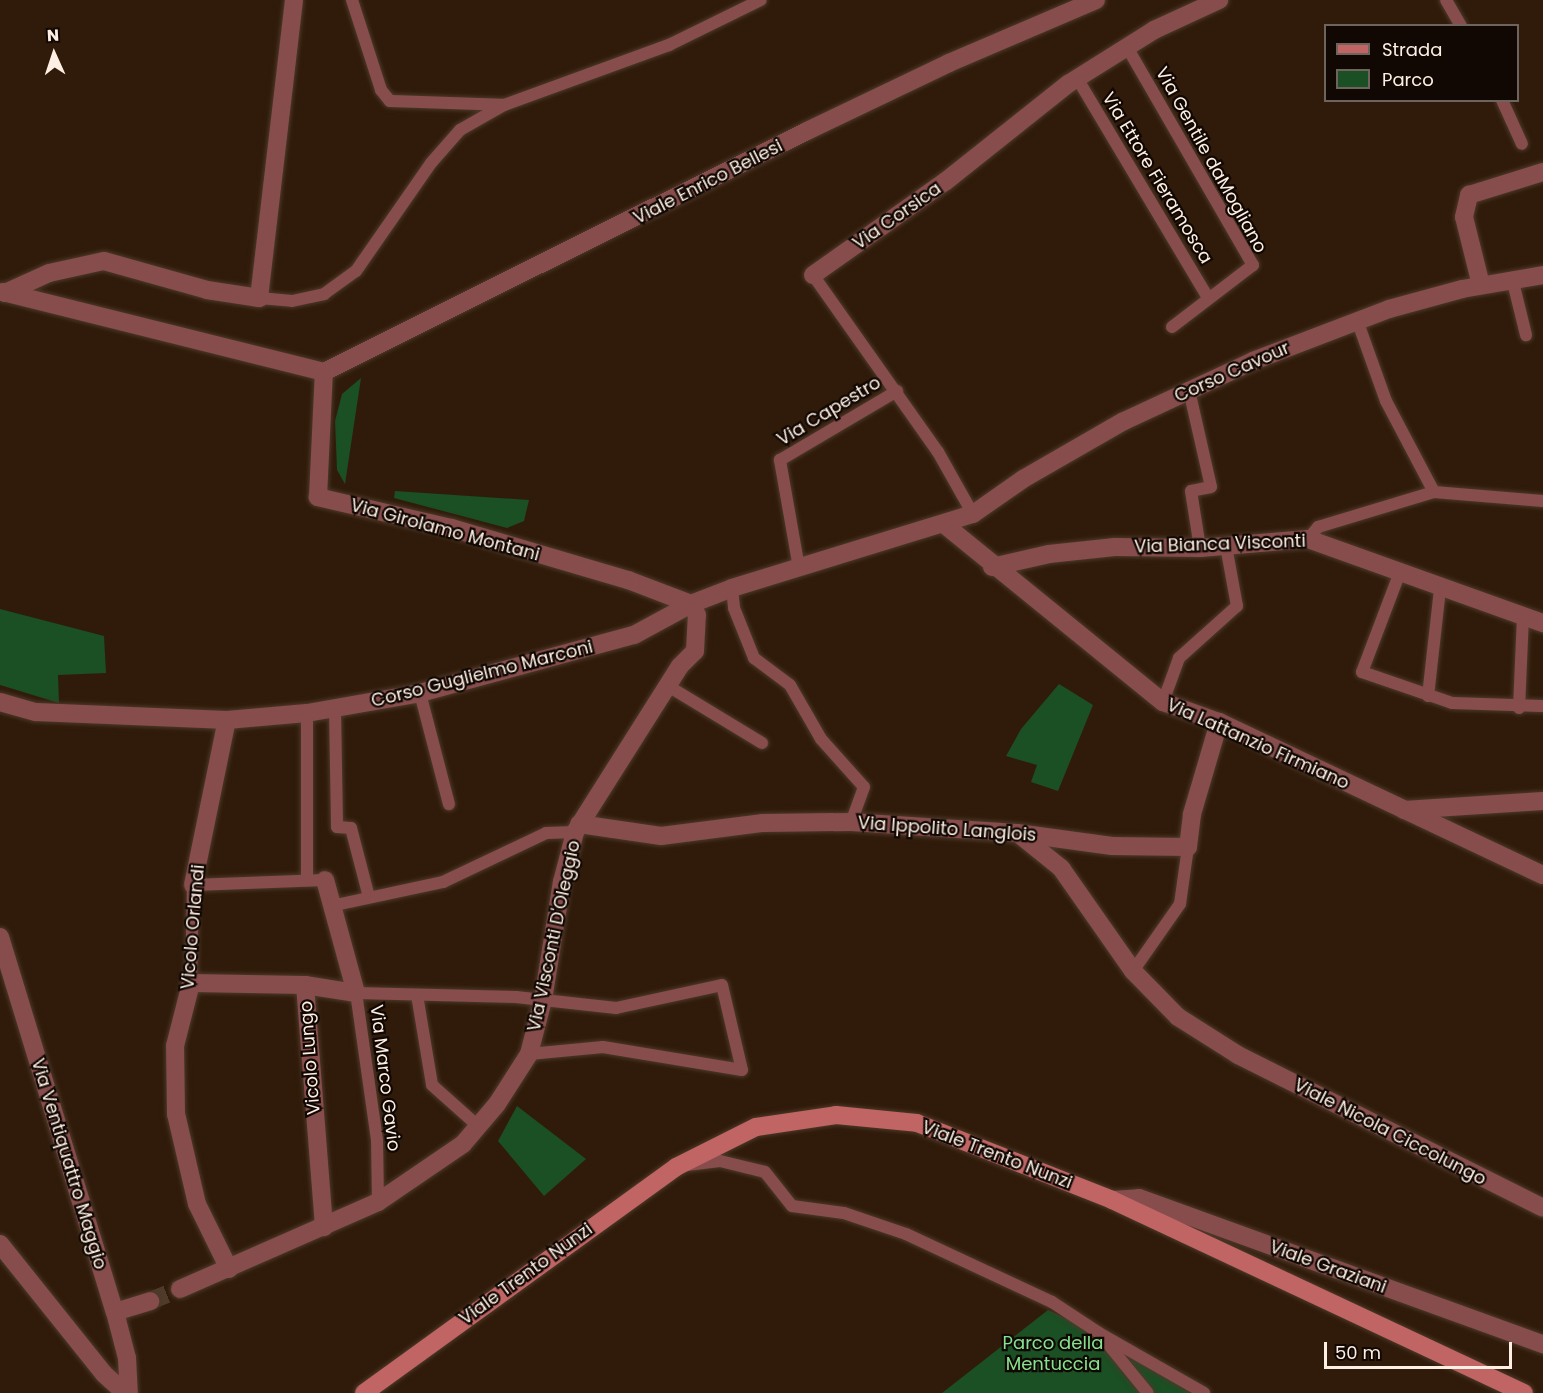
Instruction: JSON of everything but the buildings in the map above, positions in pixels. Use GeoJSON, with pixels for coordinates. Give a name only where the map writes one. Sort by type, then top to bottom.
{"type":"FeatureCollection","features":[{"type":"Feature","properties":{"kind":"main road","name":"Viale Trento Nunzi"},"geometry":{"type":"LineString","coordinates":[[364,1393],[676,1167],[756,1127],[836,1116],[917,1123],[1112,1200],[1524,1393]]}},
{"type":"Feature","properties":{"kind":"street"},"geometry":{"type":"LineString","coordinates":[[2,296],[49,273],[104,261],[207,290],[259,298],[294,0]]}},
{"type":"Feature","properties":{"kind":"street","name":"Viale Enrico Bellesi"},"geometry":{"type":"LineString","coordinates":[[324,372],[807,131],[949,63],[1096,0]]}},
{"type":"Feature","properties":{"kind":"street","name":"Via Corsica"},"geometry":{"type":"LineString","coordinates":[[813,275],[946,181],[1077,78],[1154,30],[1219,0]]}},
{"type":"Feature","properties":{"kind":"street"},"geometry":{"type":"LineString","coordinates":[[1481,285],[1464,217],[1469,195],[1543,172]]}},
{"type":"Feature","properties":{"kind":"street","name":"Corso Cavour"},"geometry":{"type":"LineString","coordinates":[[945,525],[973,514],[1023,479],[1124,421],[1189,390],[1357,320],[1481,285],[1512,278],[1543,275]]}},
{"type":"Feature","properties":{"kind":"street"},"geometry":{"type":"LineString","coordinates":[[2,296],[324,372]]}},
{"type":"Feature","properties":{"kind":"street","name":"Via Girolamo Montani"},"geometry":{"type":"LineString","coordinates":[[324,372],[318,497],[451,528],[628,580],[691,604]]}},
{"type":"Feature","properties":{"kind":"street","name":"Corso Guglielmo Marconi"},"geometry":{"type":"LineString","coordinates":[[0,702],[36,711],[227,720],[306,713],[420,693],[634,635],[691,604],[732,588],[945,525]]}},
{"type":"Feature","properties":{"kind":"street","name":"Via Lattanzio Firmiano"},"geometry":{"type":"LineString","coordinates":[[945,525],[992,567],[1162,702],[1219,722],[1543,875]]}},
{"type":"Feature","properties":{"kind":"street","name":"Via Bianca Visconti"},"geometry":{"type":"LineString","coordinates":[[992,567],[1049,554],[1115,547],[1200,548],[1308,539],[1440,589],[1543,623]]}},
{"type":"Feature","properties":{"kind":"street","name":"Via Visconti D'Oleggio"},"geometry":{"type":"LineString","coordinates":[[180,1289],[378,1202],[425,1173],[463,1144],[497,1104],[529,1054],[543,1000],[562,882],[577,828],[680,666],[695,651],[697,615],[691,604]]}},
{"type":"Feature","properties":{"kind":"street","name":"Vicolo Orlandi"},"geometry":{"type":"LineString","coordinates":[[193,885],[227,720]]}},
{"type":"Feature","properties":{"kind":"street"},"geometry":{"type":"LineString","coordinates":[[1188,847],[1192,814],[1219,722]]}},
{"type":"Feature","properties":{"kind":"street"},"geometry":{"type":"LineString","coordinates":[[1402,810],[1543,801]]}},
{"type":"Feature","properties":{"kind":"street","name":"Via Ippolito Langlois"},"geometry":{"type":"LineString","coordinates":[[577,828],[661,836],[763,823],[851,822],[1017,833],[1112,846],[1188,847]]}},
{"type":"Feature","properties":{"kind":"street","name":"Viale Nicola Ciccolungo"},"geometry":{"type":"LineString","coordinates":[[1017,833],[1061,868],[1133,971],[1178,1017],[1238,1055],[1543,1208]]}},
{"type":"Feature","properties":{"kind":"street"},"geometry":{"type":"LineString","coordinates":[[316,880],[331,906],[356,993]]}},
{"type":"Feature","properties":{"kind":"street","name":"Via Ventiquattro Maggio"},"geometry":{"type":"LineString","coordinates":[[0,936],[115,1311],[127,1358],[127,1393]]}},
{"type":"Feature","properties":{"kind":"street"},"geometry":{"type":"LineString","coordinates":[[191,983],[305,986]]}},
{"type":"Feature","properties":{"kind":"street","name":"Vicolo Orlandi"},"geometry":{"type":"LineString","coordinates":[[191,983],[175,1046],[176,1114],[197,1204],[229,1269]]}},
{"type":"Feature","properties":{"kind":"street","name":"Vicolo Lungo"},"geometry":{"type":"LineString","coordinates":[[324,1227],[305,986],[356,993]]}},
{"type":"Feature","properties":{"kind":"street","name":"Viale Graziani"},"geometry":{"type":"LineString","coordinates":[[1112,1200],[1139,1198],[1543,1344]]}},
{"type":"Feature","properties":{"kind":"street"},"geometry":{"type":"LineString","coordinates":[[0,1244],[104,1374],[127,1393]]}},
{"type":"Feature","properties":{"kind":"street"},"geometry":{"type":"LineString","coordinates":[[115,1311],[150,1301]]}},
{"type":"Feature","properties":{"kind":"lane"},"geometry":{"type":"LineString","coordinates":[[352,0],[381,90],[390,100],[504,105]]}},
{"type":"Feature","properties":{"kind":"lane"},"geometry":{"type":"LineString","coordinates":[[259,298],[292,301],[324,294],[356,272],[431,163],[460,130],[504,105],[669,45],[729,19],[761,0]]}},
{"type":"Feature","properties":{"kind":"lane"},"geometry":{"type":"LineString","coordinates":[[1446,0],[1460,24]]}},
{"type":"Feature","properties":{"kind":"lane","name":"Via Gentile daMogliano"},"geometry":{"type":"LineString","coordinates":[[1127,47],[1253,265],[1207,296],[1172,327]]}},
{"type":"Feature","properties":{"kind":"lane","name":"Via Ettore Fieramosca"},"geometry":{"type":"LineString","coordinates":[[1077,78],[1207,296]]}},
{"type":"Feature","properties":{"kind":"lane"},"geometry":{"type":"LineString","coordinates":[[1503,102],[1522,144]]}},
{"type":"Feature","properties":{"kind":"lane","name":"Via Corsica"},"geometry":{"type":"LineString","coordinates":[[813,275],[897,391],[973,514]]}},
{"type":"Feature","properties":{"kind":"lane"},"geometry":{"type":"LineString","coordinates":[[1512,278],[1526,335]]}},
{"type":"Feature","properties":{"kind":"lane"},"geometry":{"type":"LineString","coordinates":[[1357,320],[1386,401],[1434,492]]}},
{"type":"Feature","properties":{"kind":"lane"},"geometry":{"type":"LineString","coordinates":[[1189,390],[1211,487],[1191,491],[1200,548]]}},
{"type":"Feature","properties":{"kind":"lane","name":"Via Capestro"},"geometry":{"type":"LineString","coordinates":[[798,568],[780,460],[897,391]]}},
{"type":"Feature","properties":{"kind":"lane"},"geometry":{"type":"LineString","coordinates":[[1308,539],[1318,527],[1434,492],[1543,501]]}},
{"type":"Feature","properties":{"kind":"lane"},"geometry":{"type":"LineString","coordinates":[[1162,702],[1179,658],[1237,606],[1226,546]]}},
{"type":"Feature","properties":{"kind":"lane"},"geometry":{"type":"LineString","coordinates":[[1400,572],[1362,672],[1452,704],[1519,708],[1543,706]]}},
{"type":"Feature","properties":{"kind":"lane"},"geometry":{"type":"LineString","coordinates":[[732,588],[734,608],[754,658],[790,685],[821,740],[864,788],[851,822]]}},
{"type":"Feature","properties":{"kind":"lane"},"geometry":{"type":"LineString","coordinates":[[1428,696],[1440,589]]}},
{"type":"Feature","properties":{"kind":"lane"},"geometry":{"type":"LineString","coordinates":[[1519,708],[1523,617]]}},
{"type":"Feature","properties":{"kind":"lane"},"geometry":{"type":"LineString","coordinates":[[668,686],[762,742]]}},
{"type":"Feature","properties":{"kind":"lane"},"geometry":{"type":"LineString","coordinates":[[420,693],[449,804]]}},
{"type":"Feature","properties":{"kind":"lane"},"geometry":{"type":"LineString","coordinates":[[334,709],[337,827],[351,828],[369,897]]}},
{"type":"Feature","properties":{"kind":"lane"},"geometry":{"type":"LineString","coordinates":[[193,885],[316,880],[306,713]]}},
{"type":"Feature","properties":{"kind":"lane"},"geometry":{"type":"LineString","coordinates":[[331,906],[443,882],[546,833],[577,828]]}},
{"type":"Feature","properties":{"kind":"lane"},"geometry":{"type":"LineString","coordinates":[[1133,971],[1180,904],[1188,847]]}},
{"type":"Feature","properties":{"kind":"lane","name":"Vicolo Orlandi"},"geometry":{"type":"LineString","coordinates":[[191,983],[193,885]]}},
{"type":"Feature","properties":{"kind":"lane"},"geometry":{"type":"LineString","coordinates":[[356,993],[543,1000],[616,1008],[722,985],[742,1070],[603,1047],[529,1054]]}},
{"type":"Feature","properties":{"kind":"lane","name":"Via Marco Gavio"},"geometry":{"type":"LineString","coordinates":[[356,993],[377,1140],[378,1202]]}},
{"type":"Feature","properties":{"kind":"lane"},"geometry":{"type":"LineString","coordinates":[[417,996],[432,1085],[478,1126]]}},
{"type":"Feature","properties":{"kind":"lane"},"geometry":{"type":"LineString","coordinates":[[676,1167],[720,1161],[765,1172],[792,1206],[844,1214],[906,1234],[1052,1302],[1099,1333],[1204,1393]]}},
{"type":"Feature","properties":{"kind":"lane"},"geometry":{"type":"LineString","coordinates":[[1099,1333],[1148,1393]]}},
{"type":"Feature","properties":{"kind":"green space"},"geometry":{"type":"Polygon","coordinates":[[[361,378],[345,484],[337,470],[335,421],[342,394],[361,378]]]}},
{"type":"Feature","properties":{"kind":"green space"},"geometry":{"type":"Polygon","coordinates":[[[395,491],[529,500],[524,521],[507,528],[394,498],[395,491]]]}},
{"type":"Feature","properties":{"kind":"green space"},"geometry":{"type":"Polygon","coordinates":[[[0,609],[104,636],[106,673],[58,675],[59,703],[0,685],[0,609]]]}},
{"type":"Feature","properties":{"kind":"green space"},"geometry":{"type":"Polygon","coordinates":[[[1059,684],[1093,705],[1058,791],[1031,782],[1037,765],[1006,756],[1021,729],[1059,684]]]}},
{"type":"Feature","properties":{"kind":"green space"},"geometry":{"type":"Polygon","coordinates":[[[517,1106],[586,1159],[544,1196],[498,1141],[517,1106]]]}},
{"type":"Feature","properties":{"kind":"green space","name":"Parco della Mentuccia"},"geometry":{"type":"Polygon","coordinates":[[[1048,1310],[1099,1333],[1191,1393],[942,1393],[1048,1310]]]}},
{"type":"Feature","properties":{"kind":"tunnel"},"geometry":{"type":"LineString","coordinates":[[150,1301],[180,1289]]}}]}
